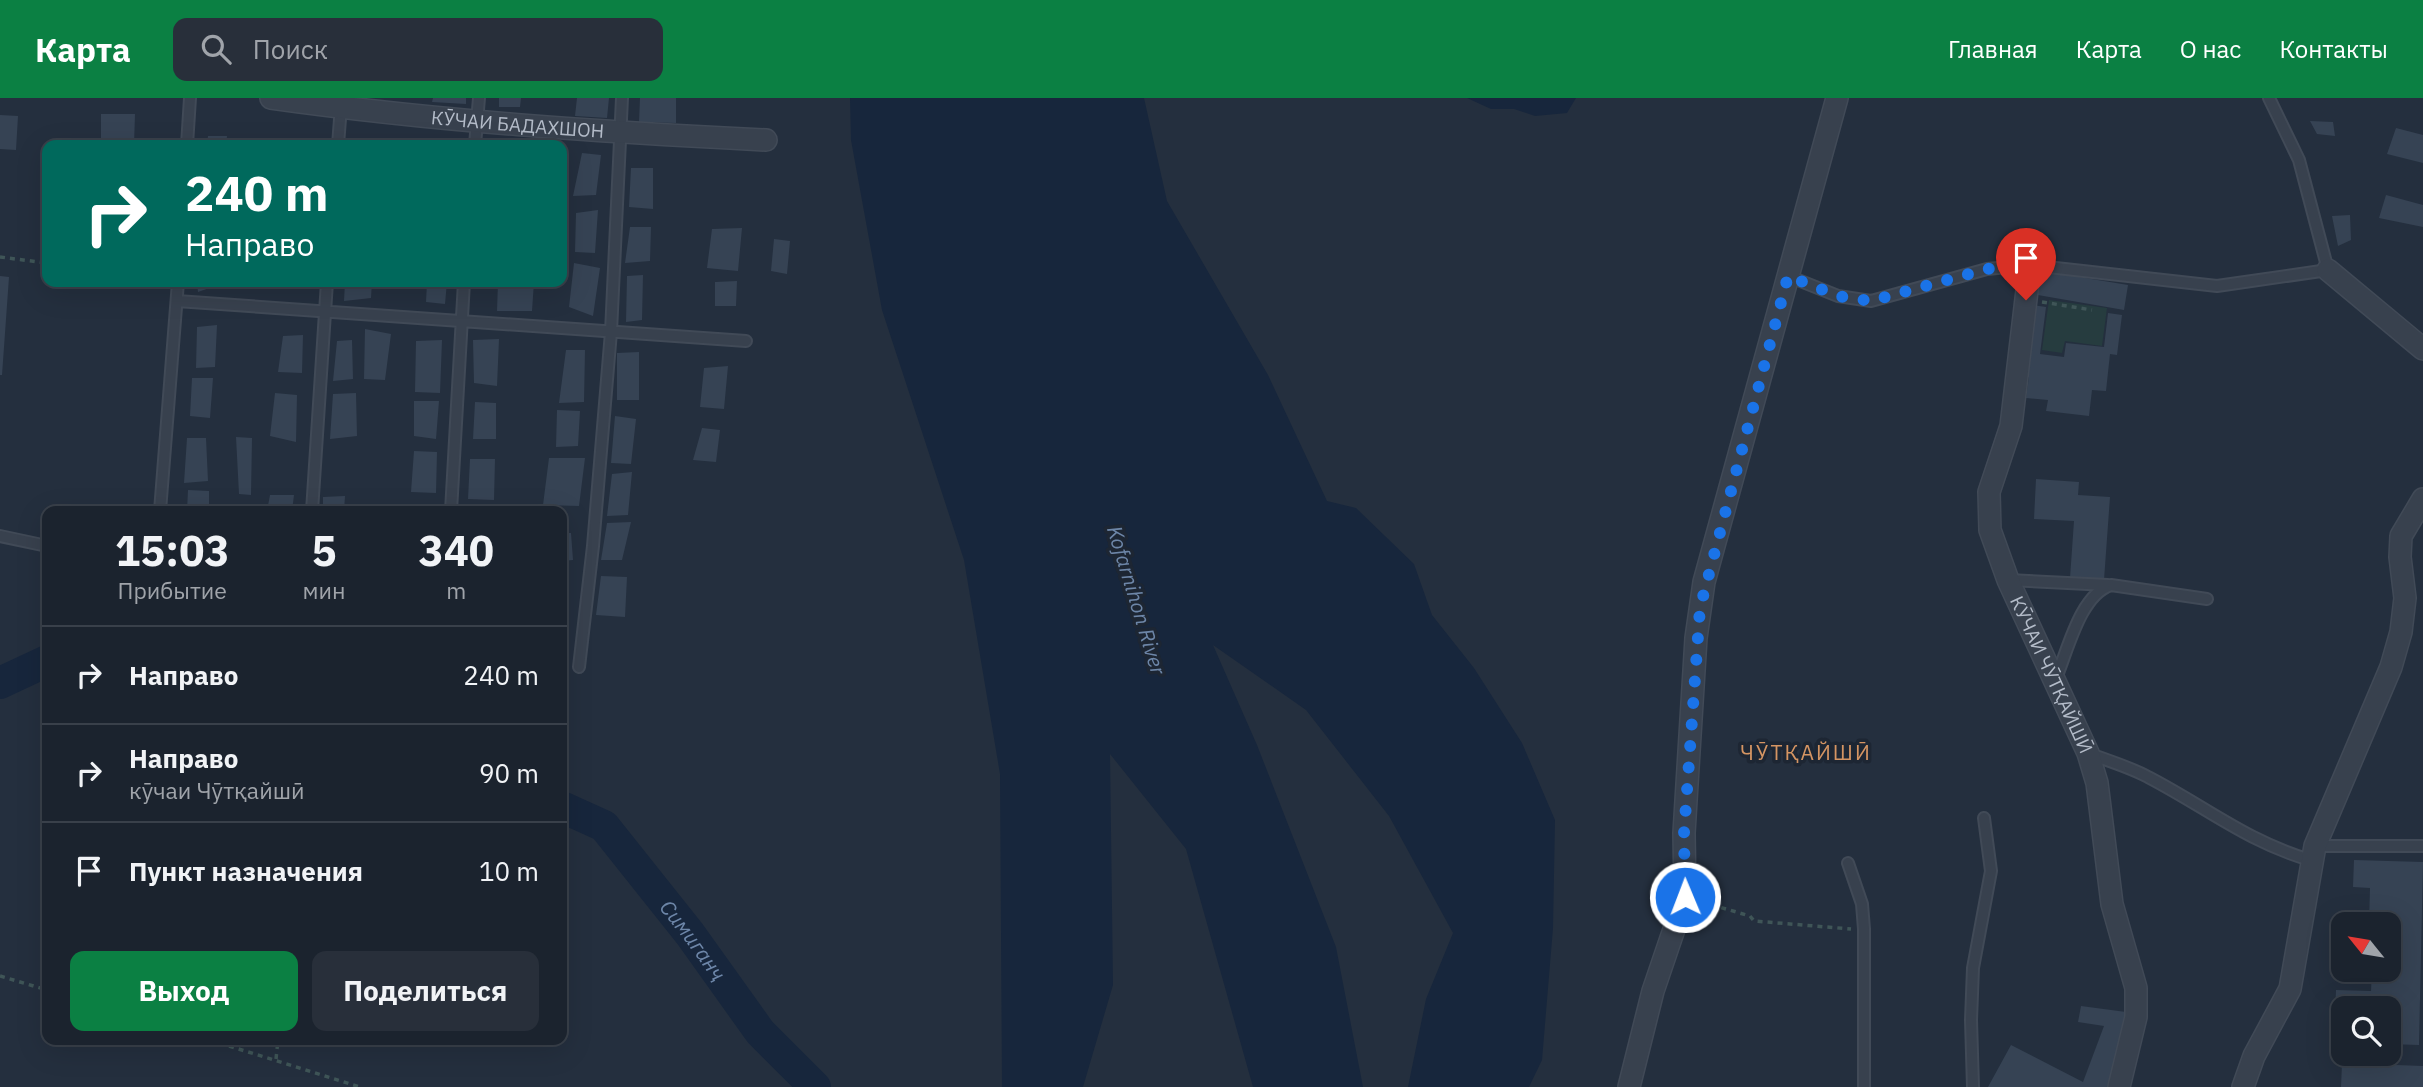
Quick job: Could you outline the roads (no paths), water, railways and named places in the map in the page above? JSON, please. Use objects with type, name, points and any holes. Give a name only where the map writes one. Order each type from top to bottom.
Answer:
[{"type":"street","name":"КӮЧАИ БАДАХШОН","points":[[271,98],[619,133],[765,140]]},
{"type":"street","points":[[1629,1087],[1653,991],[1685,897],[1684,833],[1702,595],[1837,98]]},
{"type":"street","name":"КӮЧАИ ЧӮТҚАЙШӢ","points":[[2031,265],[2011,426],[1989,492],[1990,530],[2008,580],[2056,678],[2088,753],[2097,783],[2112,904],[2136,988],[2136,1017],[2119,1087]]},
{"type":"street","points":[[2328,270],[2423,349]]},
{"type":"street","points":[[2242,1087],[2254,1056],[2290,989],[2313,853],[2391,667],[2402,632],[2406,598],[2400,557],[2401,536],[2423,499]]},
{"type":"lane","points":[[187,140],[190,98]]},
{"type":"lane","points":[[475,140],[480,98]]},
{"type":"lane","points":[[579,667],[593,546],[611,332],[622,98]]},
{"type":"lane","points":[[1788,276],[1838,296],[1871,301],[1987,269],[2031,265],[2217,286],[2328,270],[2299,160],[2269,98]]},
{"type":"lane","points":[[338,140],[341,103]]},
{"type":"lane","points":[[160,506],[178,287]]},
{"type":"lane","points":[[312,506],[326,287]]},
{"type":"lane","points":[[451,506],[463,287]]},
{"type":"lane","points":[[177,301],[746,341]]},
{"type":"lane","points":[[0,537],[42,545]]},
{"type":"lane","points":[[2008,580],[2111,585],[2207,599]]},
{"type":"lane","points":[[2056,678],[2088,601],[2096,592],[2111,585]]},
{"type":"lane","points":[[2088,753],[2147,776],[2222,823],[2274,849],[2313,853],[2423,846]]},
{"type":"lane","points":[[1973,1087],[1973,968],[1991,871],[1984,818]]},
{"type":"lane","points":[[1848,863],[1862,904],[1864,929],[1864,1087]]},
{"type":"water","name":"Kofarnihon River","points":[[850,98],[1144,98],[1167,201],[1268,375],[1327,501],[1356,508],[1414,564],[1432,615],[1474,668],[1522,743],[1555,820],[1553,928],[1542,1060],[1529,1087],[1408,1087],[1426,999],[1453,933],[1389,816],[1306,710],[1213,645],[1257,745],[1336,947],[1363,1087],[1253,1087],[1186,849],[1110,754],[1113,985],[1083,1087],[1002,1087],[1000,774],[964,560],[882,310],[851,140]]},
{"type":"water","points":[[1467,98],[1576,98],[1567,113],[1535,116],[1514,109],[1491,109]]},
{"type":"waterway","name":"Симиганҷ","points":[[0,683],[42,663]]},
{"type":"waterway","name":"Симиганҷ","points":[[567,809],[604,826],[690,934],[760,1032],[815,1087]]},
{"type":"district","name":"ЧӮТҚАЙШӢ","points":[[1806,752]]}]
